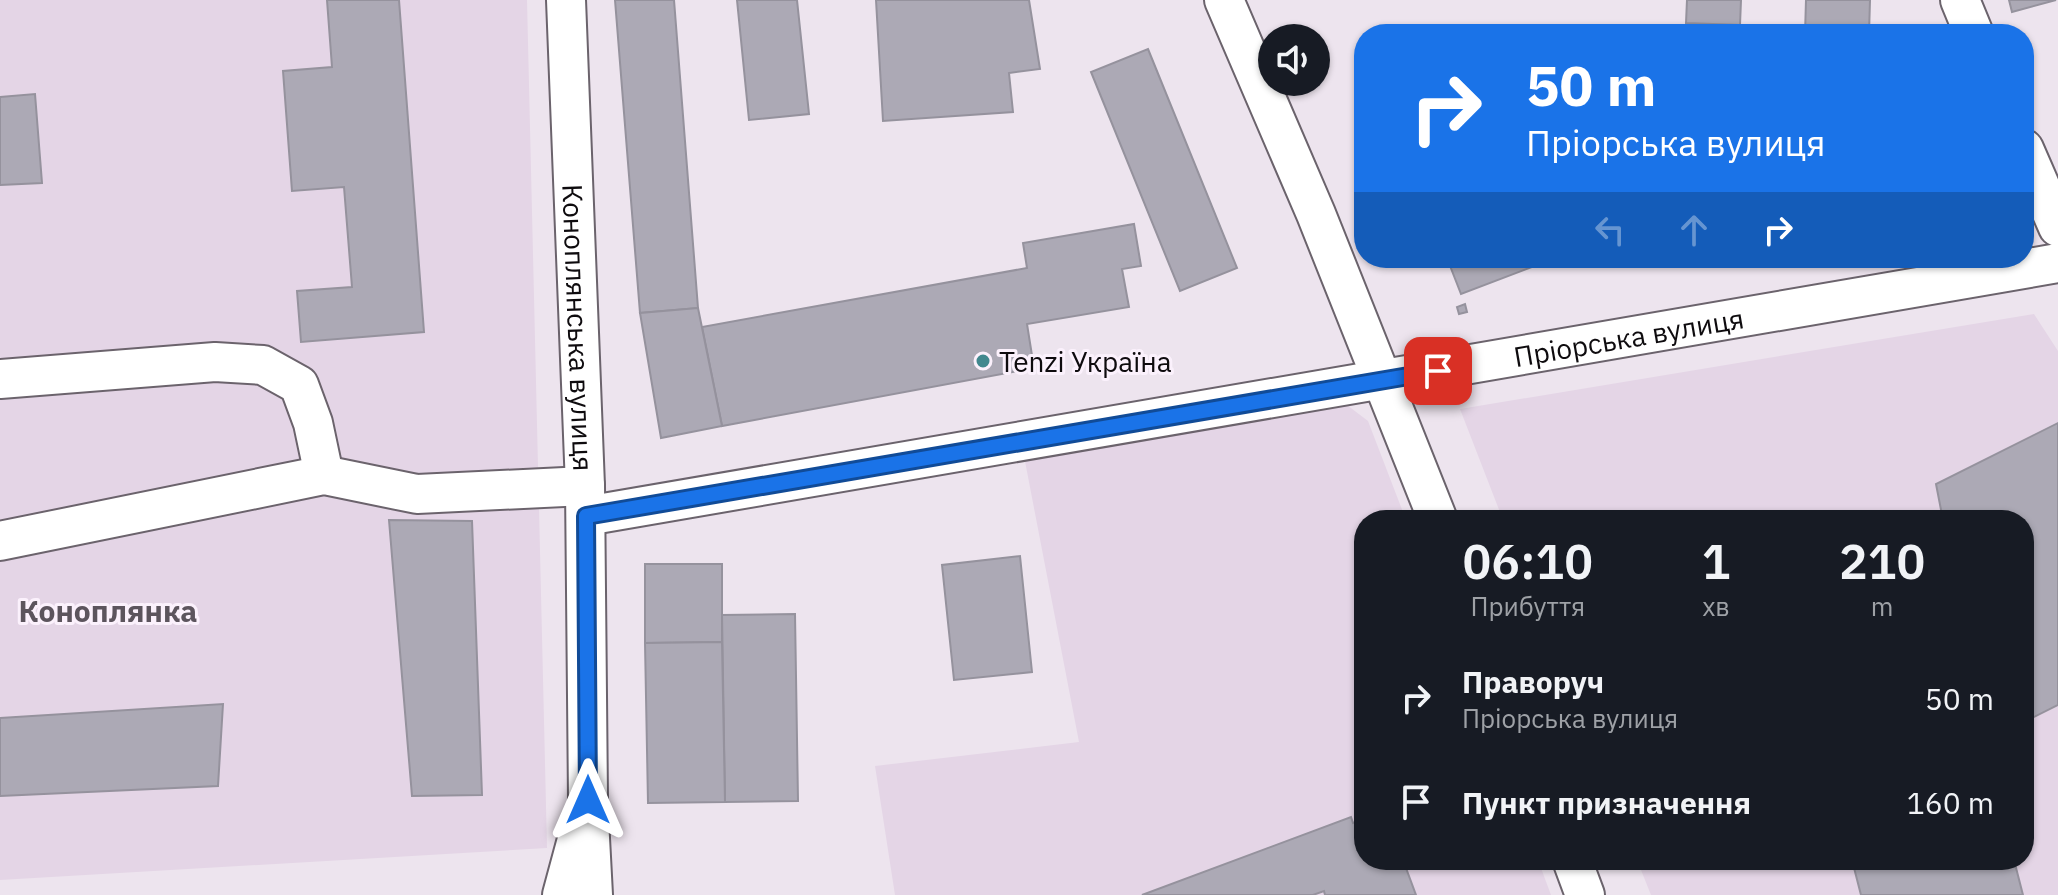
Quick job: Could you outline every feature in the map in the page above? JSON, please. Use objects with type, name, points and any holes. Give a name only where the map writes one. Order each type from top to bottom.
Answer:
[{"type":"street","name":"Коноплянська вулиця","points":[[566,0],[586,501],[588,800],[593,895]]},
{"type":"street","points":[[1224,0],[1434,510]]},
{"type":"street","points":[[1960,0],[1970,24]]},
{"type":"street","points":[[2034,172],[2058,227]]},
{"type":"street","name":"Пріорська вулиця","points":[[2034,267],[2058,263]]},
{"type":"street","name":"Пріорська вулиця","points":[[324,475],[417,494],[586,501],[1383,380],[2029,268]]},
{"type":"street","points":[[0,379],[215,362],[263,365],[299,385],[313,423],[324,475],[0,541]]},
{"type":"street","name":"Коноплянська вулиця","points":[[562,895],[588,800]]},
{"type":"street","points":[[1576,870],[1585,895]]},
{"type":"shaded area","points":[[0,0],[527,0],[547,848],[0,880]]},
{"type":"shaded area","points":[[2034,314],[2058,351],[2058,895],[1651,895],[1641,870],[2034,870],[2034,510],[1499,510],[1460,409]]},
{"type":"shaded area","points":[[1343,402],[1368,421],[1402,510],[1354,510],[1354,870],[1542,870],[1551,895],[895,895],[875,766],[1079,742],[1024,456]]},
{"type":"building","points":[[327,0],[399,0],[424,332],[301,342],[297,291],[352,287],[344,187],[292,191],[283,71],[332,67]]},
{"type":"building","points":[[615,0],[674,0],[698,308],[640,313]]},
{"type":"building","points":[[737,0],[797,0],[809,114],[749,120]]},
{"type":"building","points":[[876,0],[1029,0],[1040,69],[1009,73],[1013,112],[883,121]]},
{"type":"building","points":[[1687,0],[1741,0],[1740,24],[1686,23]]},
{"type":"building","points":[[1806,0],[1870,0],[1869,24],[1805,24]]},
{"type":"building","points":[[2009,0],[2056,0],[2012,12]]},
{"type":"building","points":[[1148,49],[1237,268],[1180,291],[1091,72]]},
{"type":"building","points":[[35,94],[42,183],[0,185],[0,97]]},
{"type":"building","points":[[1134,224],[1141,266],[1122,269],[1129,307],[1027,324],[1034,368],[722,426],[702,327],[1027,268],[1023,243]]},
{"type":"building","points":[[1451,268],[1529,268],[1461,294]]},
{"type":"building","points":[[1465,304],[1467,312],[1459,314],[1457,307]]},
{"type":"building","points":[[698,308],[722,426],[661,438],[640,313]]},
{"type":"building","points":[[2058,423],[2058,705],[2034,717],[2034,510],[1941,510],[1936,484]]},
{"type":"building","points":[[389,520],[472,521],[482,795],[412,796]]},
{"type":"building","points":[[1020,556],[1032,672],[954,680],[942,565]]},
{"type":"building","points":[[645,564],[722,564],[722,642],[645,643]]},
{"type":"building","points":[[795,614],[798,801],[725,802],[722,615]]},
{"type":"building","points":[[722,642],[725,802],[648,803],[645,643]]},
{"type":"building","points":[[223,704],[218,786],[0,796],[0,718]]},
{"type":"building","points":[[1351,817],[1354,823],[1354,870],[1407,870],[1416,895],[1325,895],[1324,891],[1313,895],[1142,895]]},
{"type":"building","points":[[1855,870],[2017,870],[2023,895],[1861,895]]},
{"type":"place","name":"Tenzi Україна","points":[[983,361]]},
{"type":"district","name":"Коноплянка","points":[[108,610]]},
{"type":"route","points":[[588,800],[586,516],[1438,371]]}]
